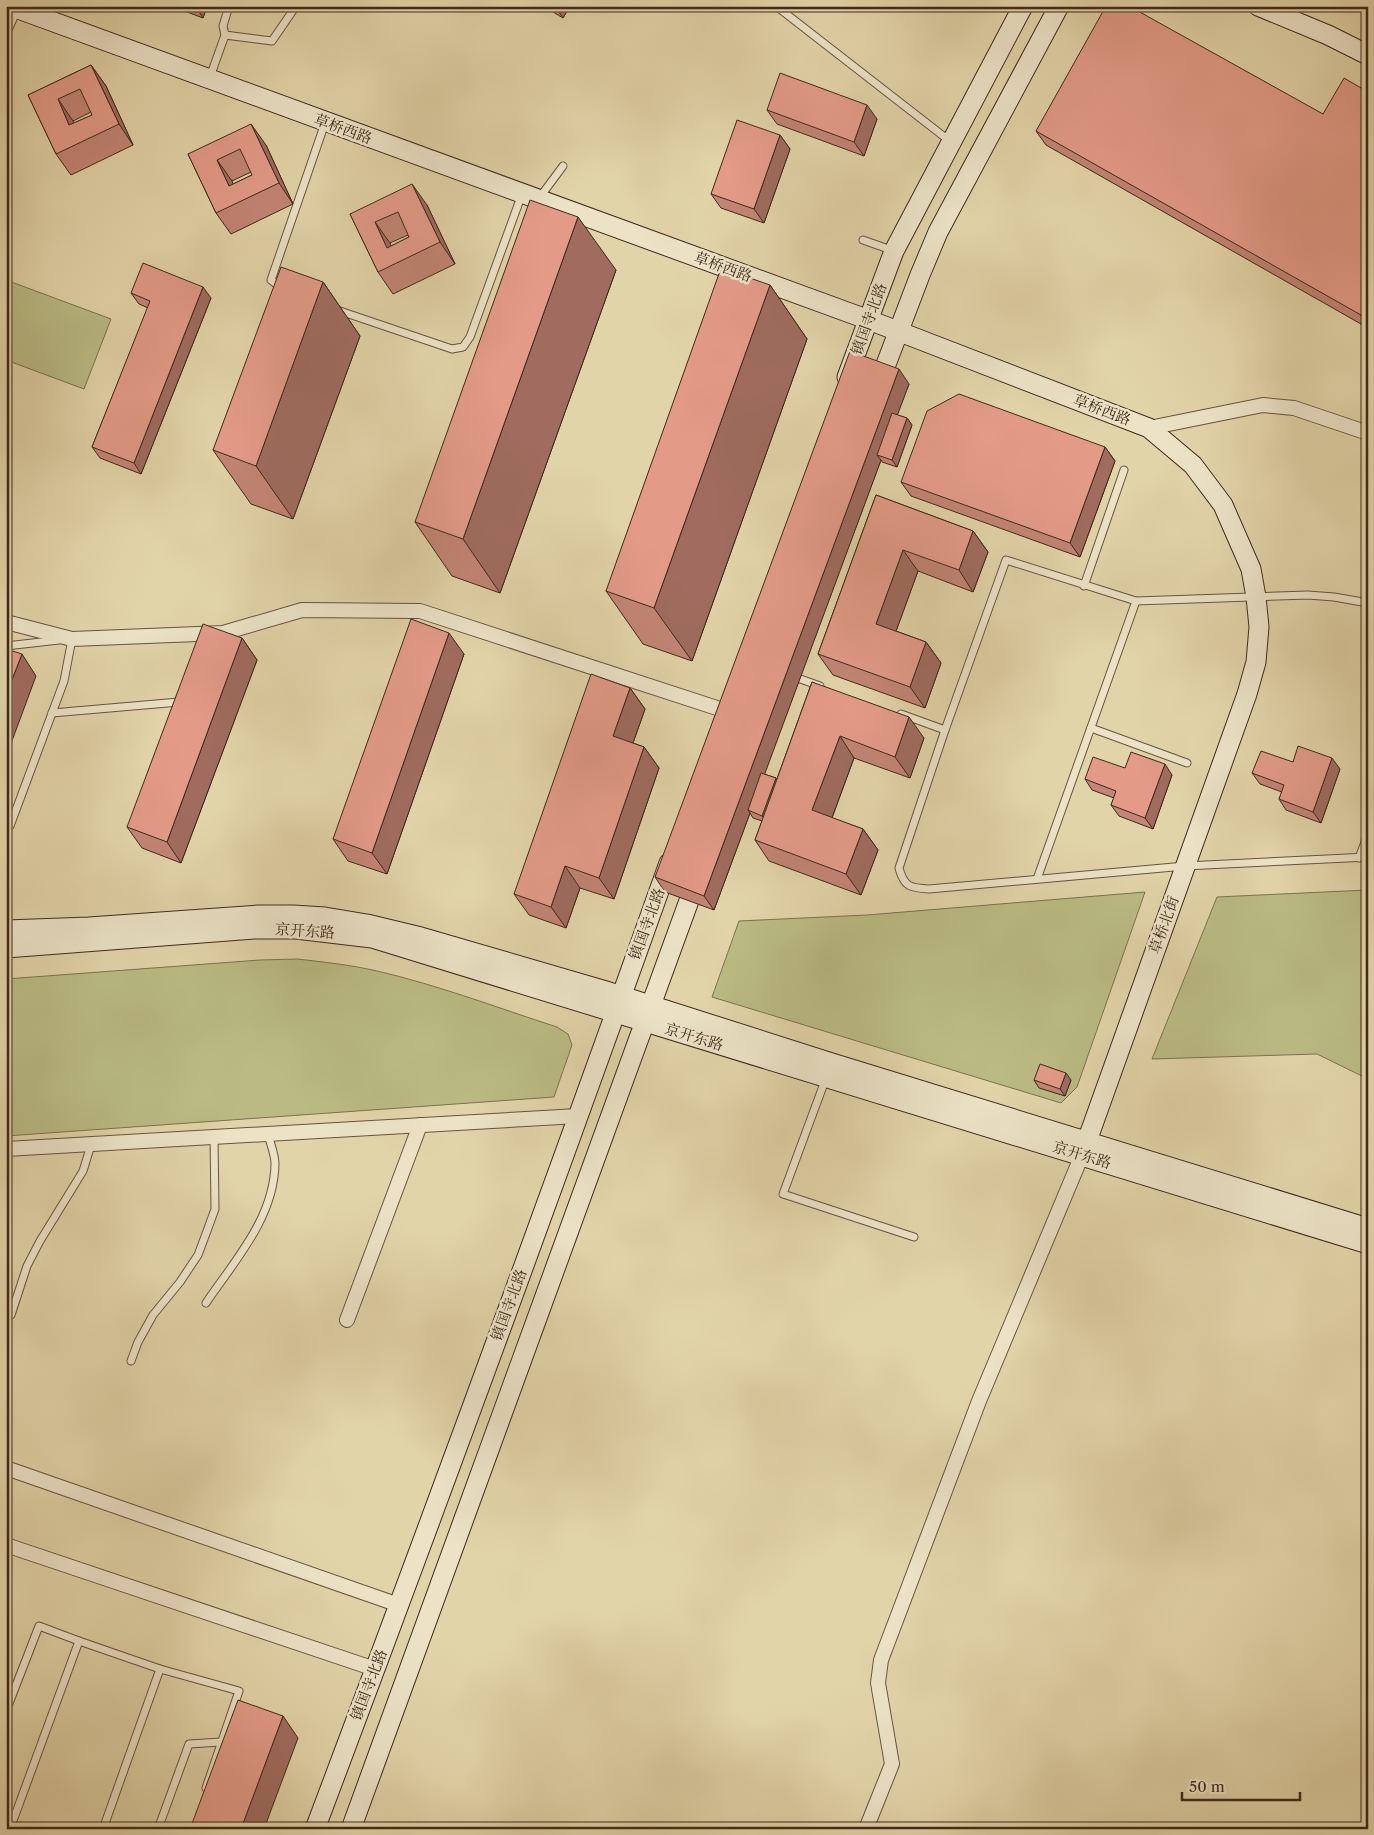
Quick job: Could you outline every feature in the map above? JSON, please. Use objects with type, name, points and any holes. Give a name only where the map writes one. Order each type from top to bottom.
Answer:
[{"type":"street","name":"镇国寺北路","points":[[843,389],[894,251],[1024,6]]},
{"type":"street","points":[[870,407],[938,232],[1059,6]]},
{"type":"street","points":[[1258,6],[1328,35],[1368,55]]},
{"type":"street","points":[[6,26],[12,7]]},
{"type":"street","name":"草桥西路","points":[[12,7],[869,320],[1149,428],[1193,465],[1223,505],[1251,569],[1259,628],[1256,662],[1246,694]]},
{"type":"street","points":[[1149,428],[1263,405],[1294,408],[1368,433]]},
{"type":"street","points":[[6,622],[72,639],[223,633],[302,610],[420,611],[723,710]]},
{"type":"street","points":[[717,729],[730,692]]},
{"type":"street","name":"草桥北街","points":[[1084,1148],[1246,694]]},
{"type":"street","name":"镇国寺北路","points":[[315,1829],[399,1606],[619,1005],[676,842]]},
{"type":"street","name":"镇国寺北路","points":[[351,1829],[703,864]]},
{"type":"street","name":"京开东路","points":[[6,930],[259,915],[325,917],[367,924],[421,937],[619,1005],[829,1071],[1084,1148],[1368,1228]]},
{"type":"street","name":"京开东路","points":[[6,948],[254,929],[296,929],[372,938],[619,1005]]},
{"type":"street","points":[[6,1150],[578,1116]]},
{"type":"street","points":[[347,1320],[420,1125]]},
{"type":"street","points":[[866,1829],[892,1764],[878,1683],[881,1660],[979,1401],[1084,1148]]},
{"type":"street","name":"京开东路","points":[[1084,1148],[1368,1244]]},
{"type":"street","points":[[6,1468],[399,1606]]},
{"type":"street","points":[[6,1545],[375,1669]]},
{"type":"lane","points":[[209,80],[225,35],[223,26],[229,6]]},
{"type":"lane","points":[[225,35],[272,41],[296,6]]},
{"type":"lane","points":[[776,6],[951,143]]},
{"type":"lane","points":[[289,294],[271,280],[325,122]]},
{"type":"lane","points":[[325,306],[452,349],[464,347],[530,197],[563,166]]},
{"type":"lane","points":[[863,240],[894,251]]},
{"type":"lane","points":[[1084,586],[1124,470]]},
{"type":"lane","points":[[1368,594],[1366,603],[1334,597],[1308,595],[1136,602],[1006,560],[899,868],[901,878],[905,884],[914,888],[929,889],[1185,866],[1368,857]]},
{"type":"lane","points":[[1037,879],[1136,602]]},
{"type":"lane","points":[[6,646],[72,639],[64,681],[10,826]]},
{"type":"lane","points":[[782,673],[826,688]]},
{"type":"lane","points":[[52,713],[179,702]]},
{"type":"lane","points":[[890,710],[946,730]]},
{"type":"lane","points":[[1091,728],[1187,763]]},
{"type":"lane","points":[[1359,858],[1368,834]]},
{"type":"lane","points":[[829,1071],[783,1194],[914,1237]]},
{"type":"lane","points":[[206,1303],[256,1229],[265,1210],[273,1184],[276,1162],[268,1134]]},
{"type":"lane","points":[[132,1361],[138,1342],[153,1315],[180,1282],[198,1255],[215,1209],[214,1137]]},
{"type":"lane","points":[[11,1315],[27,1266],[82,1171],[90,1144]]},
{"type":"lane","points":[[6,1706],[8,1706],[39,1626],[160,1669],[240,1691],[204,1794]]},
{"type":"lane","points":[[10,1829],[79,1641]]},
{"type":"lane","points":[[103,1829],[160,1669]]},
{"type":"lane","points":[[158,1829],[189,1744],[221,1742]]},
{"type":"green space","points":[[6,280],[111,319],[84,389],[6,360]]},
{"type":"green space","points":[[1368,890],[1368,1079],[1317,1054],[1152,1059],[1217,897]]},
{"type":"green space","points":[[1145,892],[1077,1087],[1061,1103],[712,997],[739,921],[867,915]]},
{"type":"green space","points":[[297,959],[357,967],[400,977],[557,1027],[568,1034],[572,1045],[554,1097],[6,1136],[6,979],[260,960]]},
{"type":"building","points":[[1106,6],[1129,6],[1323,114],[1344,78],[1368,92],[1368,319],[1036,131]]},
{"type":"building","points":[[91,65],[119,124],[56,154],[28,95]],"holes":[[[80,89],[92,115],[69,125],[58,99]]]},
{"type":"building","points":[[780,73],[867,105],[854,142],[767,110]]},
{"type":"building","points":[[737,120],[780,135],[754,209],[711,194]]},
{"type":"building","points":[[251,124],[279,183],[216,213],[188,154]],"holes":[[[240,149],[252,175],[229,186],[217,160]]]},
{"type":"building","points":[[412,184],[440,242],[378,272],[350,214]],"holes":[[[398,212],[409,237],[387,248],[375,222]]]},
{"type":"building","points":[[530,200],[578,217],[463,539],[415,522]]},
{"type":"building","points":[[143,263],[203,287],[134,463],[92,447],[150,301],[131,293]]},
{"type":"building","points":[[281,267],[323,282],[256,466],[213,450]]},
{"type":"building","points":[[721,268],[770,285],[654,608],[606,591]]},
{"type":"building","points":[[850,351],[899,369],[704,896],[655,877]]},
{"type":"building","points":[[959,394],[1105,447],[1070,543],[901,482],[927,411]]},
{"type":"building","points":[[892,413],[907,418],[892,460],[877,455]]},
{"type":"building","points":[[876,495],[973,531],[959,570],[903,550],[876,624],[926,642],[910,687],[818,654]]},
{"type":"building","points":[[411,619],[449,633],[372,853],[333,839]]},
{"type":"building","points":[[203,624],[242,638],[167,842],[127,827]]},
{"type":"building","points":[[6,649],[22,654],[6,695]]},
{"type":"building","points":[[591,674],[630,688],[613,736],[644,747],[599,878],[565,866],[551,907],[514,894]]},
{"type":"building","points":[[812,682],[909,717],[895,757],[840,736],[812,810],[863,829],[846,874],[755,840]]},
{"type":"building","points":[[1298,746],[1332,758],[1313,812],[1279,799],[1284,785],[1252,773],[1261,751],[1293,762]]},
{"type":"building","points":[[1131,752],[1165,764],[1145,818],[1111,805],[1116,791],[1085,779],[1093,757],[1125,768]]},
{"type":"building","points":[[761,773],[776,778],[762,816],[748,810]]},
{"type":"building","points":[[1040,1064],[1066,1073],[1060,1089],[1034,1080]]},
{"type":"building","points":[[238,1700],[283,1716],[241,1829],[190,1829]]}]
